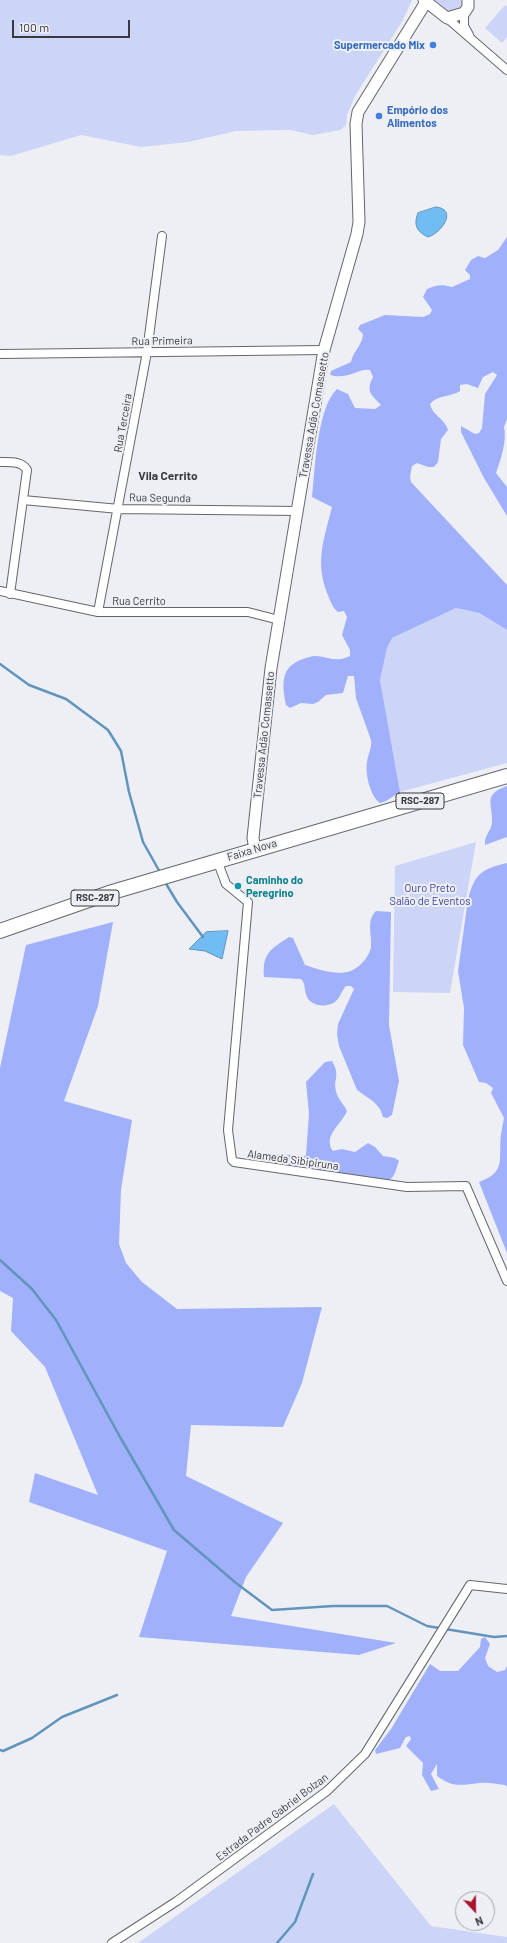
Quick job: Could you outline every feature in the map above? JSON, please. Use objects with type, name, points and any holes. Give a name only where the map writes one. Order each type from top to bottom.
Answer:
[{"type":"highway","name":"Faixa Nova","points":[[0,931],[109,893],[255,848],[507,776]]},
{"type":"street","points":[[468,0],[468,7],[464,13],[464,26],[471,39]]},
{"type":"street","points":[[425,1],[507,70]]},
{"type":"street","name":"Travessa Adão Comassetto","points":[[255,848],[253,838],[272,668],[279,620],[324,350],[358,228],[356,140],[358,112],[425,1]]},
{"type":"street","points":[[447,18],[464,13]]},
{"type":"street","name":"Rua Terceira","points":[[98,612],[119,509],[147,352],[162,236]]},
{"type":"street","name":"Rua Primeira","points":[[0,354],[324,350]]},
{"type":"street","points":[[0,462],[24,465],[27,470],[10,594]]},
{"type":"street","name":"Rua Segunda","points":[[23,500],[119,509],[298,510]]},
{"type":"street","name":"Rua Cerrito","points":[[0,591],[98,612],[248,612],[279,620]]},
{"type":"street","name":"Alameda Sibipiruna","points":[[217,860],[226,884],[248,902],[228,1130],[232,1160],[234,1162],[300,1173],[407,1187],[466,1186],[507,1281]]},
{"type":"street","name":"Estrada Padre Gabriel Bolzan","points":[[112,1943],[177,1901],[327,1792],[365,1754],[470,1585],[507,1590]]},
{"type":"green space","points":[[0,0],[412,0],[403,20],[355,96],[347,115],[346,125],[340,130],[313,135],[290,130],[236,131],[188,142],[141,147],[81,135],[11,156],[0,155]]},
{"type":"green space","points":[[435,0],[464,0],[462,8],[451,13]]},
{"type":"green space","points":[[505,5],[507,6],[507,37],[502,43],[485,28]]},
{"type":"green space","points":[[456,608],[478,613],[507,630],[507,763],[400,792],[380,680],[387,648],[392,638]]},
{"type":"green space","name":"Ouro Preto Salão de Eventos","points":[[476,842],[450,993],[393,992],[395,866]]},
{"type":"green space","points":[[334,1804],[431,1926],[455,1929],[455,1931],[466,1931],[507,1937],[507,1943],[138,1943]]},
{"type":"shaded area","points":[[436,207],[443,209],[446,212],[446,221],[438,231],[428,237],[421,233],[417,228],[416,221],[418,213]]},
{"type":"shaded area","points":[[507,237],[507,419],[504,427],[505,438],[503,450],[496,473],[507,487],[507,516],[484,478],[461,432],[461,426],[475,434],[479,433],[482,428],[485,394],[497,375],[493,372],[483,377],[478,388],[467,384],[460,385],[460,391],[436,399],[430,404],[433,411],[448,430],[441,439],[438,462],[434,467],[428,467],[417,463],[412,466],[410,477],[411,482],[507,585],[507,630],[479,613],[456,608],[392,638],[387,648],[380,680],[400,792],[380,803],[373,795],[369,784],[367,762],[371,740],[356,698],[354,676],[348,676],[343,693],[326,695],[318,702],[313,704],[301,703],[290,708],[286,705],[284,690],[284,677],[286,672],[296,662],[314,656],[341,659],[350,656],[350,650],[342,635],[347,617],[344,611],[338,612],[333,606],[323,581],[321,560],[322,550],[332,507],[312,497],[316,456],[321,424],[325,410],[330,398],[337,389],[348,394],[355,408],[375,409],[381,405],[372,396],[370,390],[373,377],[370,370],[342,376],[330,375],[331,371],[351,362],[363,334],[358,329],[360,325],[385,315],[423,317],[430,314],[432,310],[423,297],[427,289],[439,285],[452,287],[470,279],[470,275],[465,270],[471,260],[478,256],[485,258],[498,250]]},
{"type":"shaded area","points":[[507,786],[507,837],[485,845],[486,838],[492,825],[490,800],[494,793]]},
{"type":"shaded area","points":[[507,863],[507,1253],[479,1182],[494,1174],[499,1164],[500,1143],[504,1118],[491,1093],[493,1088],[486,1083],[479,1082],[463,1045],[464,1008],[458,971],[468,899],[474,883],[486,870]]},
{"type":"shaded area","points":[[376,911],[391,912],[389,1025],[399,1081],[392,1115],[387,1118],[383,1117],[380,1109],[374,1102],[357,1090],[339,1046],[337,1034],[338,1024],[354,989],[351,986],[346,986],[335,1002],[327,1005],[319,1005],[309,1000],[306,995],[304,983],[301,979],[264,977],[266,957],[269,952],[289,937],[293,938],[305,965],[335,973],[342,973],[356,968],[365,960],[370,951],[370,923]]},
{"type":"shaded area","points":[[113,922],[98,1006],[64,1101],[132,1120],[121,1190],[119,1244],[126,1263],[142,1282],[177,1309],[322,1307],[302,1383],[283,1427],[191,1425],[186,1476],[283,1523],[246,1577],[231,1616],[396,1643],[359,1655],[139,1637],[167,1551],[29,1502],[35,1473],[98,1495],[45,1367],[11,1331],[13,1298],[0,1291],[0,1068],[26,945]]},
{"type":"shaded area","points":[[228,931],[222,959],[205,951],[189,949],[206,932]]},
{"type":"shaded area","points":[[332,1061],[336,1070],[335,1087],[337,1094],[347,1111],[331,1135],[330,1146],[333,1151],[342,1149],[355,1152],[368,1143],[375,1147],[383,1156],[395,1158],[399,1161],[395,1173],[389,1180],[386,1181],[263,1162],[262,1159],[266,1154],[291,1155],[302,1158],[306,1155],[309,1114],[306,1082],[325,1062]]},
{"type":"shaded area","points":[[485,1637],[490,1644],[485,1658],[488,1666],[497,1672],[505,1670],[507,1666],[507,1787],[505,1785],[485,1783],[462,1785],[453,1784],[437,1776],[437,1764],[431,1774],[439,1789],[431,1791],[422,1775],[423,1763],[406,1746],[411,1739],[410,1736],[406,1737],[400,1748],[376,1754],[375,1750],[391,1729],[430,1664],[440,1671],[458,1671],[480,1647],[481,1639]]},
{"type":"waterway","points":[[0,664],[29,685],[66,699],[108,730],[121,751],[129,792],[143,842],[161,874]]},
{"type":"waterway","points":[[165,882],[177,902],[203,937]]},
{"type":"waterway","points":[[0,1260],[32,1289],[56,1320],[120,1437],[174,1530],[236,1583],[272,1610],[333,1606],[387,1606],[427,1626],[494,1637],[507,1636]]},
{"type":"waterway","points":[[0,1750],[3,1751],[32,1738],[62,1717],[117,1695]]},
{"type":"waterway","points":[[277,1943],[295,1922],[313,1874]]},
{"type":"place","name":"Supermercado Mix","points":[[433,45]]},
{"type":"place","name":"Empório dos Alimentos","points":[[379,116]]},
{"type":"place","name":"Caminho do Peregrino","points":[[238,886]]},
{"type":"district","name":"Vila Cerrito","points":[[168,476]]}]
